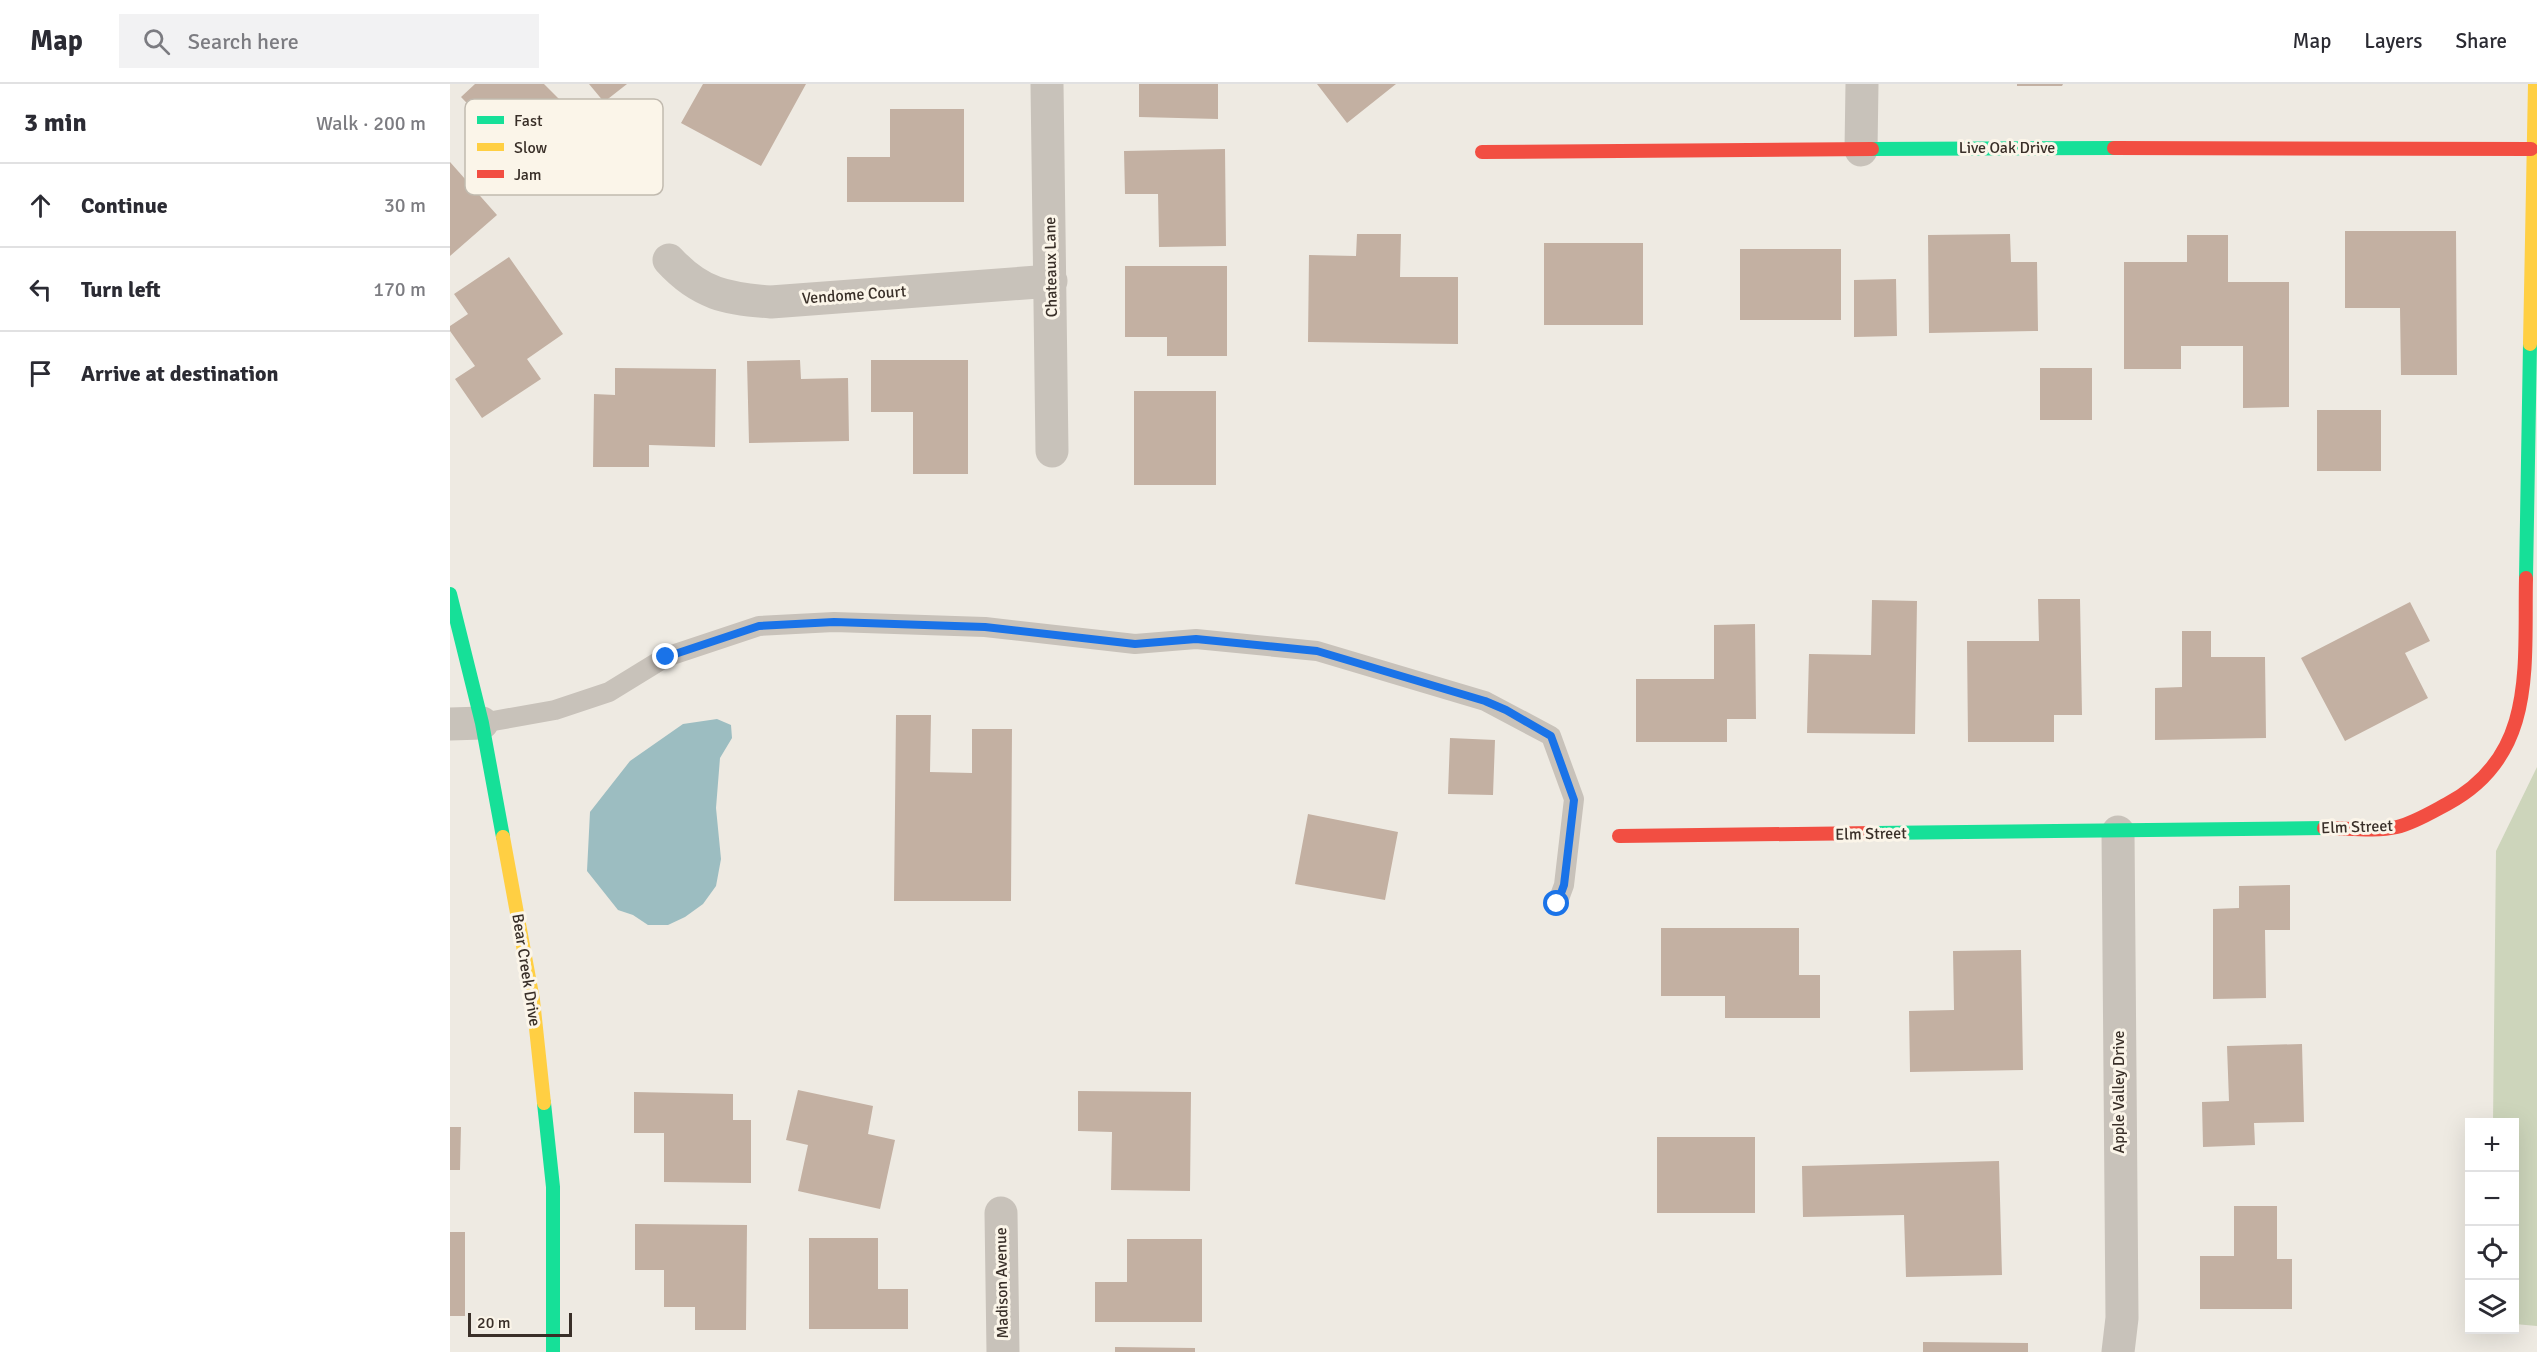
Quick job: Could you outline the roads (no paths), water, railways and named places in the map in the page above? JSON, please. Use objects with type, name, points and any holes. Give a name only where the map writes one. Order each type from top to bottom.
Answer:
[{"type":"street","name":"Chateaux Lane","points":[[1047,84],[1052,451]]},
{"type":"street","points":[[1861,150],[1862,84]]},
{"type":"street","name":"Elm Street","points":[[1619,836],[2118,832],[2397,826],[2465,796],[2488,776],[2507,753],[2518,722],[2524,657],[2531,149],[2535,84]]},
{"type":"street","name":"Live Oak Drive","points":[[1482,152],[2531,149]]},
{"type":"street","name":"Vendome Court","points":[[669,260],[685,277],[710,292],[736,300],[771,302],[1051,281]]},
{"type":"street","name":"Bear Creek Drive","points":[[450,594],[482,723],[533,1000],[553,1187],[553,1352]]},
{"type":"street","points":[[450,724],[482,723]]},
{"type":"street","name":"Apple Valley Drive","points":[[2118,832],[2122,1318],[2118,1352]]},
{"type":"street","name":"Madison Avenue","points":[[1001,1213],[1003,1352]]},
{"type":"lane","points":[[482,723],[555,710],[609,692],[666,657],[759,626],[834,622],[985,627],[1135,644],[1196,639],[1317,651],[1485,701],[1506,710],[1551,736],[1574,800],[1564,885],[1557,904]]},
{"type":"water","points":[[717,719],[731,725],[732,738],[720,758],[716,808],[721,859],[716,886],[703,904],[685,917],[668,925],[648,925],[633,915],[618,910],[587,871],[590,812],[630,761],[683,724]]}]
